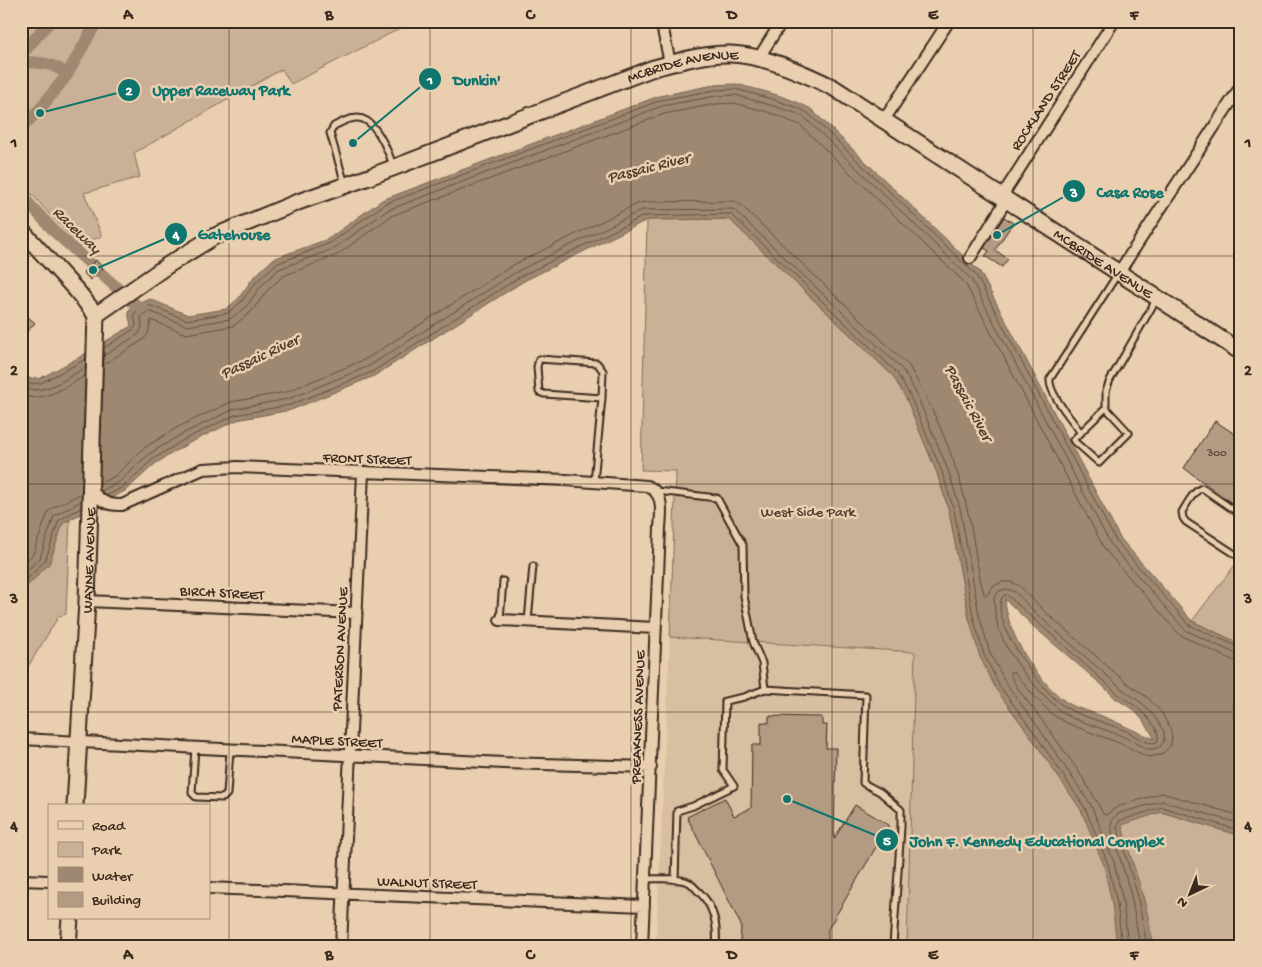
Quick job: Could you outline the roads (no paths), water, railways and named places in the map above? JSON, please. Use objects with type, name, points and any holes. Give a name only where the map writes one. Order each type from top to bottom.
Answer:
[{"type":"main road","name":"MCBRIDE AVENUE","points":[[96,315],[215,236],[298,202],[651,69],[704,56],[731,54],[758,59],[805,74],[834,88],[1158,297],[1239,347]]},
{"type":"main road","points":[[21,230],[78,291],[96,315]]},
{"type":"main road","name":"WAYNE AVENUE","points":[[75,804],[86,601],[96,315]]},
{"type":"main road","points":[[68,946],[70,920]]},
{"type":"street","points":[[661,21],[670,63]]},
{"type":"street","points":[[758,59],[782,21]]},
{"type":"street","points":[[884,120],[949,21]]},
{"type":"street","name":"ROCKLAND STREET","points":[[970,258],[1005,197],[1114,21]]},
{"type":"street","points":[[1119,272],[1241,86]]},
{"type":"street","name":"FRONT STREET","points":[[90,487],[102,501],[113,506],[122,505],[203,469],[237,467],[594,482],[647,486],[656,491]]},
{"type":"street","name":"PATERSON AVENUE","points":[[340,946],[363,473]]},
{"type":"street","name":"PREAKNESS AVENUE","points":[[642,946],[661,502],[656,491]]},
{"type":"street","name":"BIRCH STREET","points":[[86,601],[356,613]]},
{"type":"street","points":[[500,620],[655,628]]},
{"type":"street","name":"MAPLE STREET","points":[[21,739],[61,739],[77,742],[230,750],[651,767]]},
{"type":"street","points":[[21,880],[48,881]]},
{"type":"street","name":"WALNUT STREET","points":[[210,888],[644,906]]},
{"type":"lane","points":[[345,185],[330,134],[334,126],[356,118],[365,120],[382,138],[394,167]]},
{"type":"lane","points":[[1081,433],[1054,394],[1049,383],[1050,378],[1119,272]]},
{"type":"lane","points":[[1106,408],[1073,440],[1099,463],[1129,433],[1106,408],[1106,391],[1110,380],[1158,297]]},
{"type":"lane","points":[[594,482],[602,398],[603,371],[597,363],[539,359],[536,367],[539,392],[544,394],[602,398]]},
{"type":"lane","points":[[1241,515],[1202,488],[1195,492],[1182,512],[1186,522],[1241,558]]},
{"type":"lane","points":[[656,491],[716,498],[743,545],[744,596],[753,642],[762,663],[765,689]]},
{"type":"lane","points":[[528,621],[533,566]]},
{"type":"lane","points":[[500,620],[503,581]]},
{"type":"lane","points":[[675,880],[677,811],[693,806],[734,786],[723,770],[725,701],[765,689],[866,695],[863,783],[880,792],[901,810],[893,946]]},
{"type":"lane","points":[[195,748],[192,793],[196,797],[223,798],[227,794],[230,750]]},
{"type":"lane","points":[[645,879],[688,882],[705,897],[714,912],[716,946]]},
{"type":"water","name":"Passaic River","points":[[736,84],[784,97],[811,109],[980,272],[1120,538],[1192,621],[1241,644],[1241,836],[1161,812],[1122,825],[1148,915],[1152,946],[1117,946],[1112,904],[1104,865],[1081,810],[997,691],[980,657],[969,618],[949,511],[937,473],[906,398],[893,376],[729,219],[647,220],[524,281],[374,376],[291,410],[237,420],[187,444],[155,464],[125,491],[63,523],[49,564],[21,592],[21,373],[31,379],[37,377],[39,379],[78,358],[131,326],[128,312],[136,305],[150,299],[188,315],[226,309],[238,299],[253,278],[273,259],[328,239],[382,200],[659,96],[714,85]],"holes":[[[1005,599],[1115,698],[1134,710],[1155,739],[1066,702],[1055,693],[1025,656],[1011,627]]]},
{"type":"waterway","points":[[21,52],[27,48],[50,21]]},
{"type":"waterway","name":"Raceway","points":[[21,128],[39,110],[67,75],[97,21]]},
{"type":"waterway","name":"Raceway","points":[[21,62],[52,66],[67,75]]},
{"type":"waterway","name":"Raceway","points":[[21,195],[56,233],[136,305]]},
{"type":"place","name":"Upper Raceway Park","points":[[40,113]]},
{"type":"place","name":"Dunkin'","points":[[353,143]]},
{"type":"place","name":"Casa Rose","points":[[997,235]]},
{"type":"place","name":"Gatehouse","points":[[93,270]]},
{"type":"place","name":"John F. Kennedy Educational Complex","points":[[787,799]]},
{"type":"park label","name":"West Side Park","points":[[808,511]]}]
